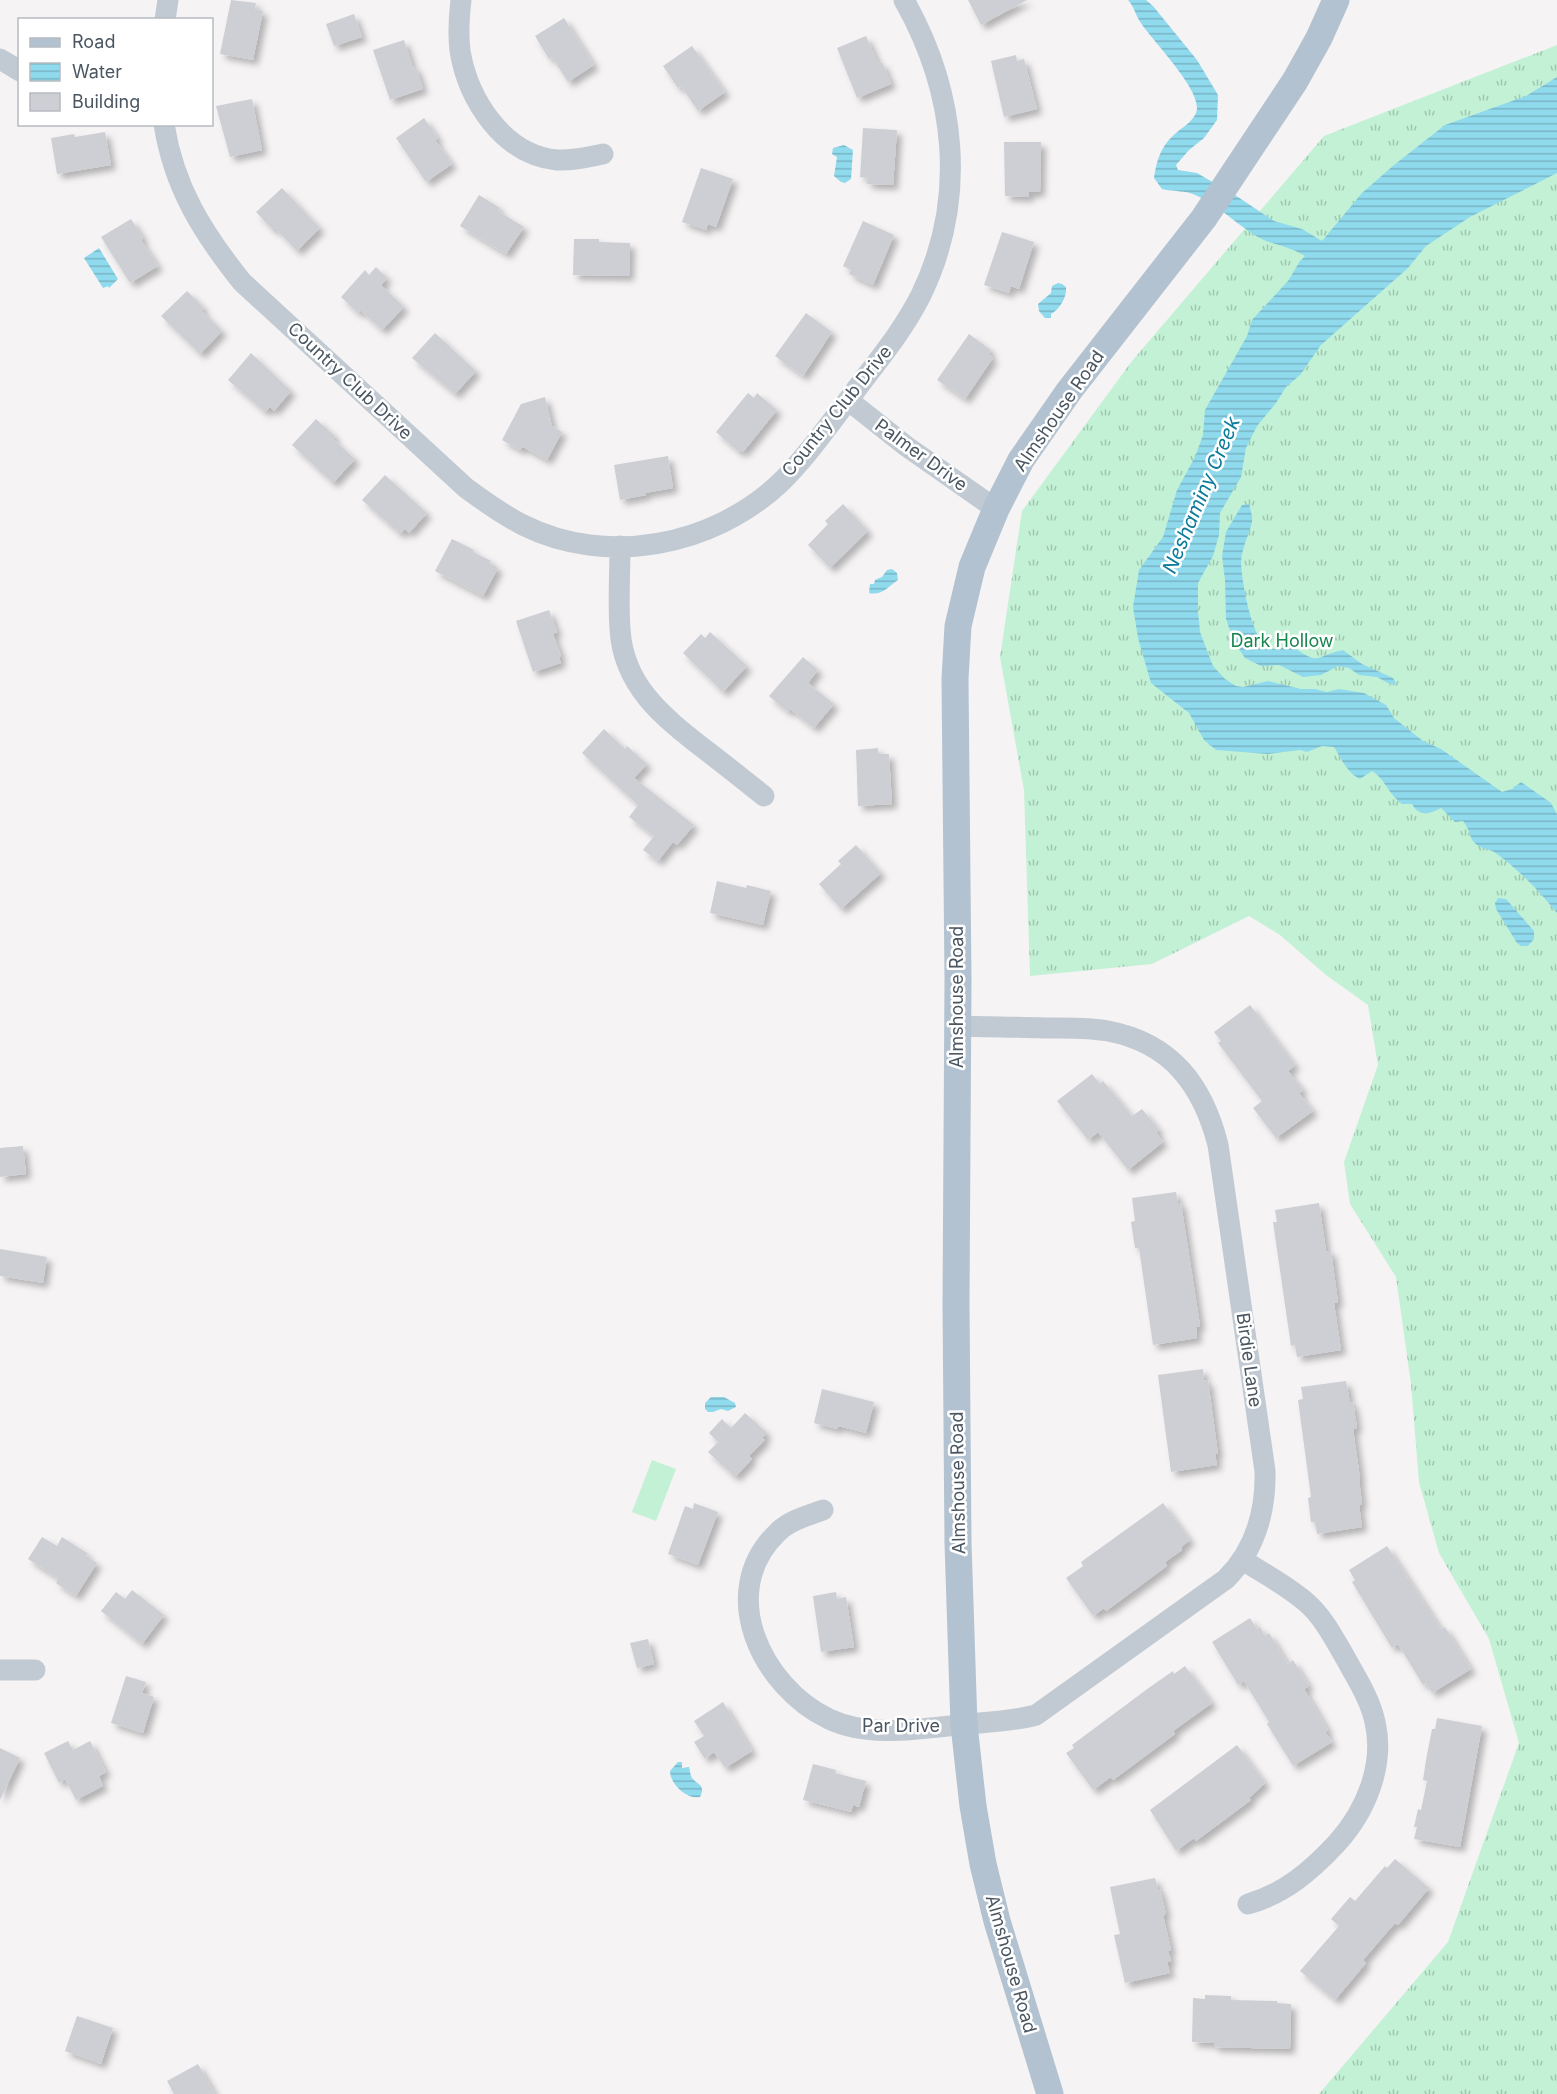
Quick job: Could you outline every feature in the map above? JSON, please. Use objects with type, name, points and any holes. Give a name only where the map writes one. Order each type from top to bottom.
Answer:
[{"type":"main road","name":"Almshouse Road","points":[[1050,2094],[997,1921],[983,1864],[973,1806],[964,1725],[958,1531],[956,1303],[958,1026],[955,853],[956,652],[965,591],[972,567],[996,509],[1021,460],[1069,391],[1187,240],[1295,81],[1319,38],[1336,0]]},
{"type":"street","points":[[165,18],[168,0]]},
{"type":"street","points":[[461,0],[458,29],[460,50],[476,100],[486,116],[507,137],[528,151],[545,158],[581,159],[603,153]]},
{"type":"street","name":"Country Club Drive","points":[[164,126],[167,147],[182,189],[214,248],[251,290],[466,488],[499,512],[553,537],[582,543],[621,546],[641,546],[672,541],[702,532],[739,513],[757,502],[781,482],[829,426],[898,334],[920,295],[943,232],[950,181],[950,138],[943,92],[928,46],[904,0]]},
{"type":"street","points":[[0,59],[18,70]]},
{"type":"street","name":"Palmer Drive","points":[[848,400],[906,446],[996,509]]},
{"type":"street","points":[[621,546],[620,630],[625,657],[632,674],[646,698],[665,718],[764,796]]},
{"type":"street","name":"Birdie Lane","points":[[958,1026],[1093,1029],[1122,1034],[1151,1046],[1173,1062],[1192,1082],[1207,1108],[1218,1145],[1264,1471],[1264,1495],[1258,1526],[1243,1560],[1219,1584],[1041,1712],[1018,1719],[964,1725]]},
{"type":"street","name":"Par Drive","points":[[823,1510],[791,1522],[778,1532],[755,1564],[750,1581],[751,1623],[757,1645],[772,1671],[791,1694],[806,1706],[842,1724],[888,1730],[964,1725]]},
{"type":"street","points":[[1243,1560],[1298,1595],[1317,1614],[1337,1644],[1366,1697],[1375,1722],[1377,1741],[1376,1768],[1366,1800],[1344,1835],[1307,1873],[1289,1886],[1271,1897],[1248,1904]]},
{"type":"street","points":[[0,1670],[35,1670]]},
{"type":"green space","name":"Dark Hollow","points":[[1557,45],[1557,2094],[1319,2094],[1448,1942],[1519,1743],[1489,1639],[1439,1553],[1419,1482],[1411,1384],[1396,1277],[1350,1204],[1344,1162],[1378,1065],[1368,1005],[1326,975],[1280,935],[1249,916],[1152,964],[1030,976],[1024,790],[1000,657],[1022,511],[1132,361],[1324,136]]},
{"type":"green space","points":[[652,1460],[676,1469],[656,1521],[632,1512]]},
{"type":"water","name":"Neshaminy Creek","points":[[1128,0],[1146,0],[1153,6],[1197,60],[1218,95],[1217,120],[1204,138],[1176,165],[1178,170],[1197,173],[1274,221],[1302,229],[1322,241],[1362,193],[1445,125],[1526,96],[1557,77],[1557,173],[1470,217],[1426,246],[1408,268],[1321,345],[1300,375],[1286,387],[1257,426],[1246,448],[1241,477],[1220,513],[1219,535],[1213,556],[1198,583],[1198,611],[1200,632],[1213,666],[1225,679],[1236,686],[1243,687],[1268,681],[1301,689],[1327,692],[1339,689],[1364,693],[1386,705],[1394,718],[1423,741],[1441,749],[1502,792],[1512,789],[1521,782],[1551,803],[1557,814],[1557,913],[1514,867],[1494,852],[1476,844],[1463,821],[1455,822],[1441,808],[1433,812],[1421,813],[1412,804],[1402,804],[1372,771],[1360,779],[1351,773],[1334,747],[1322,746],[1307,752],[1300,750],[1268,754],[1216,750],[1204,740],[1189,713],[1151,683],[1138,638],[1133,607],[1139,570],[1163,537],[1177,490],[1195,457],[1203,435],[1205,410],[1247,336],[1252,320],[1288,281],[1305,256],[1256,236],[1200,197],[1190,193],[1162,189],[1154,178],[1163,148],[1192,119],[1196,113],[1197,104],[1185,79],[1145,29]]},
{"type":"water","points":[[844,145],[853,150],[851,179],[845,183],[834,176],[837,157],[832,154],[833,148]]},
{"type":"water","points":[[99,248],[118,279],[109,288],[108,286],[103,288],[84,258]]},
{"type":"water","points":[[1058,283],[1066,287],[1064,299],[1051,314],[1051,318],[1045,318],[1039,311],[1038,304],[1051,293],[1052,286]]},
{"type":"water","points":[[1249,504],[1252,522],[1241,562],[1249,609],[1257,635],[1263,643],[1271,649],[1292,646],[1313,658],[1343,650],[1362,664],[1393,678],[1397,685],[1377,677],[1359,675],[1349,668],[1338,666],[1321,675],[1303,677],[1279,665],[1261,666],[1245,658],[1234,642],[1226,619],[1222,556],[1226,532],[1242,505]]},
{"type":"water","points":[[892,569],[897,573],[898,580],[882,592],[869,593],[870,584],[874,584],[875,580],[882,577],[887,570]]},
{"type":"water","points":[[1498,898],[1506,899],[1534,931],[1534,939],[1528,946],[1521,946],[1517,943],[1496,909],[1495,903]]},
{"type":"water","points":[[711,1397],[724,1397],[735,1403],[736,1407],[728,1411],[721,1409],[708,1412],[705,1409],[705,1403]]},
{"type":"water","points":[[678,1762],[682,1762],[682,1768],[689,1767],[691,1776],[702,1789],[700,1797],[685,1794],[676,1786],[670,1771]]},
{"type":"building","points":[[231,0],[256,3],[255,9],[263,11],[253,60],[220,54]]},
{"type":"building","points":[[968,0],[1027,0],[981,25]]},
{"type":"building","points":[[354,14],[362,37],[334,46],[326,24]]},
{"type":"building","points":[[564,18],[594,65],[568,82],[552,57],[549,59],[535,36]]},
{"type":"building","points":[[866,36],[878,64],[882,62],[891,84],[857,98],[837,48]]},
{"type":"building","points":[[404,40],[423,89],[390,100],[373,50]]},
{"type":"building","points":[[692,46],[725,92],[698,111],[681,86],[678,88],[663,66]]},
{"type":"building","points":[[1016,55],[1017,61],[1024,59],[1037,109],[1004,117],[991,61]]},
{"type":"building","points":[[252,99],[262,150],[230,157],[216,106]]},
{"type":"building","points":[[424,118],[438,138],[435,140],[452,164],[426,182],[396,138]]},
{"type":"building","points":[[863,128],[897,130],[893,185],[867,184],[868,178],[860,177]]},
{"type":"building","points":[[105,132],[111,165],[57,174],[51,138]]},
{"type":"building","points":[[1004,142],[1041,142],[1040,192],[1029,192],[1029,197],[1005,196]]},
{"type":"building","points":[[701,168],[733,179],[716,227],[708,224],[706,230],[682,222]]},
{"type":"building","points":[[282,188],[320,228],[297,251],[256,212]]},
{"type":"building","points":[[479,195],[500,208],[498,211],[524,227],[506,254],[460,226]]},
{"type":"building","points":[[131,219],[158,266],[130,283],[101,237]]},
{"type":"building","points":[[863,221],[894,235],[873,285],[849,274],[851,270],[843,266]]},
{"type":"building","points":[[1002,232],[1034,242],[1019,289],[1011,286],[1009,293],[984,285]]},
{"type":"building","points":[[574,239],[630,243],[629,276],[573,275]]},
{"type":"building","points":[[376,267],[387,278],[381,285],[404,307],[382,330],[360,310],[358,313],[341,297],[365,270],[369,275]]},
{"type":"building","points":[[187,291],[204,308],[201,310],[222,331],[200,354],[161,316]]},
{"type":"building","points":[[806,313],[832,332],[803,376],[775,356]]},
{"type":"building","points":[[435,333],[476,371],[455,394],[412,358]]},
{"type":"building","points":[[969,334],[991,350],[988,354],[993,358],[965,399],[937,380]]},
{"type":"building","points":[[251,353],[291,391],[274,411],[270,407],[265,412],[228,380]]},
{"type":"building","points":[[748,393],[754,398],[757,393],[777,410],[743,452],[741,450],[739,452],[716,432]]},
{"type":"building","points":[[545,397],[552,426],[562,432],[547,460],[523,447],[520,450],[502,440],[521,404]]},
{"type":"building","points":[[316,419],[355,459],[333,483],[292,445]]},
{"type":"building","points":[[668,456],[673,488],[620,500],[614,465]]},
{"type":"building","points":[[385,475],[427,513],[409,533],[405,529],[400,534],[362,500]]},
{"type":"building","points":[[843,504],[868,531],[830,568],[808,545],[828,524],[825,521]]},
{"type":"building","points":[[452,539],[474,550],[473,552],[491,561],[490,563],[498,568],[483,596],[435,571]]},
{"type":"building","points":[[549,610],[557,632],[553,634],[561,656],[559,657],[561,663],[533,672],[516,621]]},
{"type":"building","points":[[710,632],[747,666],[723,692],[683,653],[701,634],[705,638]]},
{"type":"building","points":[[803,657],[818,670],[808,683],[834,704],[814,728],[790,709],[788,712],[769,696]]},
{"type":"building","points":[[604,729],[625,749],[627,746],[647,764],[634,778],[694,825],[677,845],[673,842],[658,861],[643,850],[654,836],[629,817],[638,805],[582,753]]},
{"type":"building","points":[[878,748],[878,754],[889,754],[892,804],[858,806],[856,750]]},
{"type":"building","points":[[856,845],[881,873],[841,909],[819,884],[841,864],[838,861]]},
{"type":"building","points":[[717,881],[771,891],[763,925],[710,913]]},
{"type":"building","points":[[1250,1005],[1295,1065],[1288,1071],[1303,1090],[1299,1093],[1313,1111],[1276,1138],[1253,1108],[1262,1101],[1218,1043],[1221,1041],[1214,1032]]},
{"type":"building","points":[[1092,1074],[1100,1084],[1103,1081],[1132,1116],[1142,1109],[1159,1130],[1156,1132],[1163,1142],[1128,1170],[1098,1132],[1088,1140],[1057,1101]]},
{"type":"building","points":[[23,1146],[26,1174],[0,1177],[0,1148]]},
{"type":"building","points":[[1176,1192],[1178,1203],[1181,1203],[1200,1326],[1196,1327],[1197,1338],[1153,1345],[1139,1248],[1135,1248],[1131,1222],[1135,1221],[1132,1198]]},
{"type":"building","points":[[1319,1203],[1326,1251],[1331,1251],[1338,1302],[1334,1303],[1341,1350],[1297,1357],[1295,1345],[1291,1346],[1273,1222],[1277,1222],[1275,1210]]},
{"type":"building","points":[[0,1249],[47,1257],[43,1283],[0,1276]]},
{"type":"building","points":[[1203,1369],[1204,1381],[1208,1380],[1218,1454],[1215,1454],[1217,1465],[1171,1472],[1158,1375]]},
{"type":"building","points":[[1346,1381],[1350,1403],[1353,1402],[1357,1428],[1353,1429],[1360,1478],[1362,1504],[1359,1505],[1362,1527],[1317,1534],[1315,1522],[1311,1522],[1308,1498],[1311,1497],[1298,1400],[1303,1399],[1301,1387]]},
{"type":"building","points":[[822,1389],[874,1402],[866,1433],[814,1423]]},
{"type":"building","points":[[745,1413],[767,1433],[762,1438],[765,1440],[749,1456],[752,1459],[735,1477],[708,1452],[718,1442],[709,1433],[722,1419],[731,1428]]},
{"type":"building","points":[[694,1503],[718,1512],[698,1565],[668,1554],[685,1506],[693,1509]]},
{"type":"building","points":[[1163,1503],[1190,1540],[1181,1547],[1182,1550],[1165,1562],[1167,1566],[1106,1611],[1104,1608],[1093,1616],[1066,1578],[1083,1566],[1081,1562]]},
{"type":"building","points":[[42,1537],[57,1546],[62,1537],[87,1553],[86,1556],[97,1563],[76,1596],[56,1583],[58,1578],[28,1559]]},
{"type":"building","points":[[1387,1546],[1441,1629],[1445,1627],[1471,1669],[1432,1693],[1426,1683],[1423,1685],[1398,1644],[1392,1648],[1352,1582],[1355,1580],[1349,1570]]},
{"type":"building","points":[[132,1590],[164,1615],[142,1644],[101,1611],[116,1592],[125,1599]]},
{"type":"building","points":[[836,1592],[837,1599],[846,1597],[854,1647],[821,1652],[813,1596]]},
{"type":"building","points":[[1250,1618],[1257,1629],[1260,1627],[1265,1636],[1269,1633],[1288,1664],[1293,1660],[1309,1686],[1304,1689],[1328,1730],[1325,1732],[1332,1742],[1293,1766],[1244,1681],[1238,1685],[1212,1642]]},
{"type":"building","points":[[648,1639],[654,1664],[637,1668],[630,1643]]},
{"type":"building","points":[[1185,1666],[1212,1703],[1173,1731],[1175,1734],[1113,1780],[1111,1777],[1093,1790],[1066,1753],[1074,1748],[1072,1745],[1150,1687],[1173,1671],[1174,1674]]},
{"type":"building","points":[[126,1676],[146,1682],[142,1693],[154,1697],[143,1733],[111,1723]]},
{"type":"building","points":[[723,1702],[752,1751],[725,1768],[714,1752],[705,1759],[694,1742],[704,1736],[694,1721]]},
{"type":"building","points":[[1437,1718],[1482,1726],[1460,1847],[1414,1839],[1418,1809],[1421,1810],[1427,1781],[1423,1780],[1426,1760],[1432,1729],[1435,1729]]},
{"type":"building","points":[[68,1741],[73,1750],[90,1741],[106,1772],[99,1776],[103,1786],[76,1800],[65,1779],[59,1783],[44,1753]]},
{"type":"building","points":[[1237,1745],[1265,1783],[1249,1798],[1251,1800],[1196,1841],[1194,1838],[1176,1851],[1150,1810]]},
{"type":"building","points":[[0,1748],[20,1758],[0,1800]]},
{"type":"building","points":[[813,1764],[836,1770],[835,1773],[866,1781],[859,1807],[853,1805],[851,1812],[803,1800]]},
{"type":"building","points":[[1395,1859],[1429,1888],[1398,1925],[1395,1923],[1363,1960],[1366,1963],[1335,2000],[1300,1971],[1339,1926],[1331,1919],[1350,1897],[1355,1901],[1385,1866],[1387,1868]]},
{"type":"building","points":[[1155,1878],[1166,1914],[1163,1915],[1171,1950],[1168,1951],[1171,1961],[1167,1962],[1170,1973],[1125,1983],[1114,1935],[1120,1934],[1110,1887]]},
{"type":"building","points":[[1205,1995],[1231,1996],[1231,2000],[1277,2001],[1277,2003],[1291,2004],[1290,2049],[1214,2047],[1214,2043],[1192,2042],[1193,1998],[1205,1999]]},
{"type":"building","points":[[77,2016],[113,2028],[101,2064],[65,2051]]},
{"type":"building","points":[[198,2064],[215,2094],[174,2094],[167,2081]]}]
